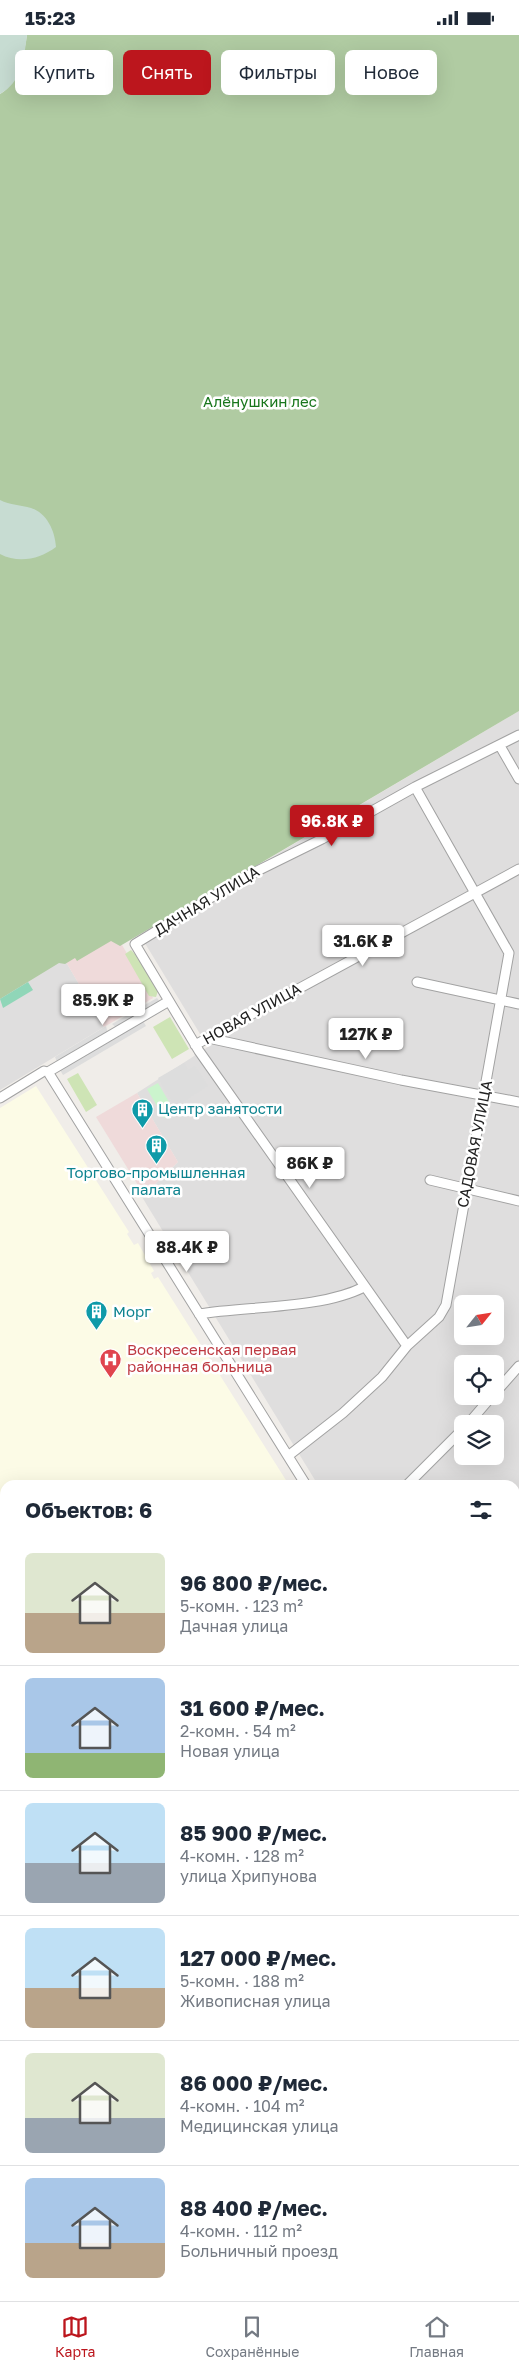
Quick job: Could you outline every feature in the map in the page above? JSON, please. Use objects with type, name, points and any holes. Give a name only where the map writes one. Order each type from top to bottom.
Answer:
[{"type":"street","name":"ДАЧНАЯ УЛИЦА","points":[[169,1001],[135,944],[243,878],[322,839],[415,787],[519,735]]},
{"type":"street","points":[[500,746],[519,779]]},
{"type":"street","name":"САДОВАЯ УЛИЦА","points":[[288,1457],[343,1413],[382,1377],[407,1345],[430,1327],[446,1305],[509,953],[415,787]]},
{"type":"street","name":"НОВАЯ УЛИЦА","points":[[195,1045],[519,869]]},
{"type":"street","points":[[417,981],[519,1004]]},
{"type":"street","points":[[0,1098],[44,1071],[48,1073],[169,1001],[195,1045],[364,1287],[407,1345]]},
{"type":"street","points":[[208,1038],[401,1080],[485,1094],[519,1102]]},
{"type":"street","points":[[48,1073],[303,1480]]},
{"type":"street","points":[[430,1180],[519,1201]]},
{"type":"street","points":[[199,1314],[309,1302],[334,1297],[364,1287]]},
{"type":"street","points":[[504,1383],[519,1366]]},
{"type":"street","points":[[476,1415],[484,1405]]},
{"type":"street","points":[[412,1480],[454,1437]]},
{"type":"shaded area","points":[[0,35],[27,35],[25,50],[15,50],[15,80],[0,94]]},
{"type":"shaded area","points":[[0,500],[37,510],[42,514],[52,529],[56,547],[43,555],[29,559],[15,559],[0,554]]},
{"type":"shaded area","points":[[519,711],[519,1480],[315,1480],[142,1197],[178,1162],[137,1093],[208,1047],[140,935]]},
{"type":"shaded area","points":[[110,937],[122,945],[153,998],[104,1027],[66,962]]},
{"type":"shaded area","points":[[59,960],[66,962],[104,1027],[0,1090],[0,997]]},
{"type":"shaded area","points":[[157,998],[160,1002],[117,1028],[112,1024]]},
{"type":"shaded area","points":[[143,1021],[146,1026],[63,1075],[60,1070]]},
{"type":"shaded area","points":[[106,1026],[108,1034],[58,1064],[55,1057]]},
{"type":"shaded area","points":[[184,1063],[188,1070],[195,1066],[208,1086],[175,1107],[158,1078]]},
{"type":"shaded area","name":"Воскресенская первая районная больница","points":[[36,1086],[129,1232],[127,1234],[134,1245],[138,1243],[154,1271],[151,1273],[154,1279],[158,1277],[286,1480],[0,1480],[0,1108]]},
{"type":"shaded area","points":[[137,1093],[178,1162],[144,1195],[96,1117]]},
{"type":"green space","name":"Алёнушкин лес","points":[[27,35],[519,35],[519,711],[120,946],[111,941],[77,961],[75,958],[65,964],[59,963],[0,999],[0,94],[15,77],[15,95],[113,95],[113,50],[24,50]]},
{"type":"green space","points":[[131,950],[158,991],[156,997],[149,996],[125,954]]},
{"type":"green space","points":[[28,982],[33,990],[3,1008],[0,999]]},
{"type":"green space","points":[[170,1017],[189,1049],[172,1059],[153,1027]]},
{"type":"green space","points":[[78,1073],[97,1105],[86,1112],[67,1079]]},
{"type":"green space","points":[[158,1083],[175,1112],[164,1118],[147,1089]]},
{"type":"place","name":"Центр занятости","points":[[142,1128]]},
{"type":"place","name":"Торгово-промышленная палата","points":[[156,1164]]},
{"type":"place","name":"Морг","points":[[97,1331]]},
{"type":"place","name":"Воскресенская первая районная больница","points":[[111,1378]]}]
